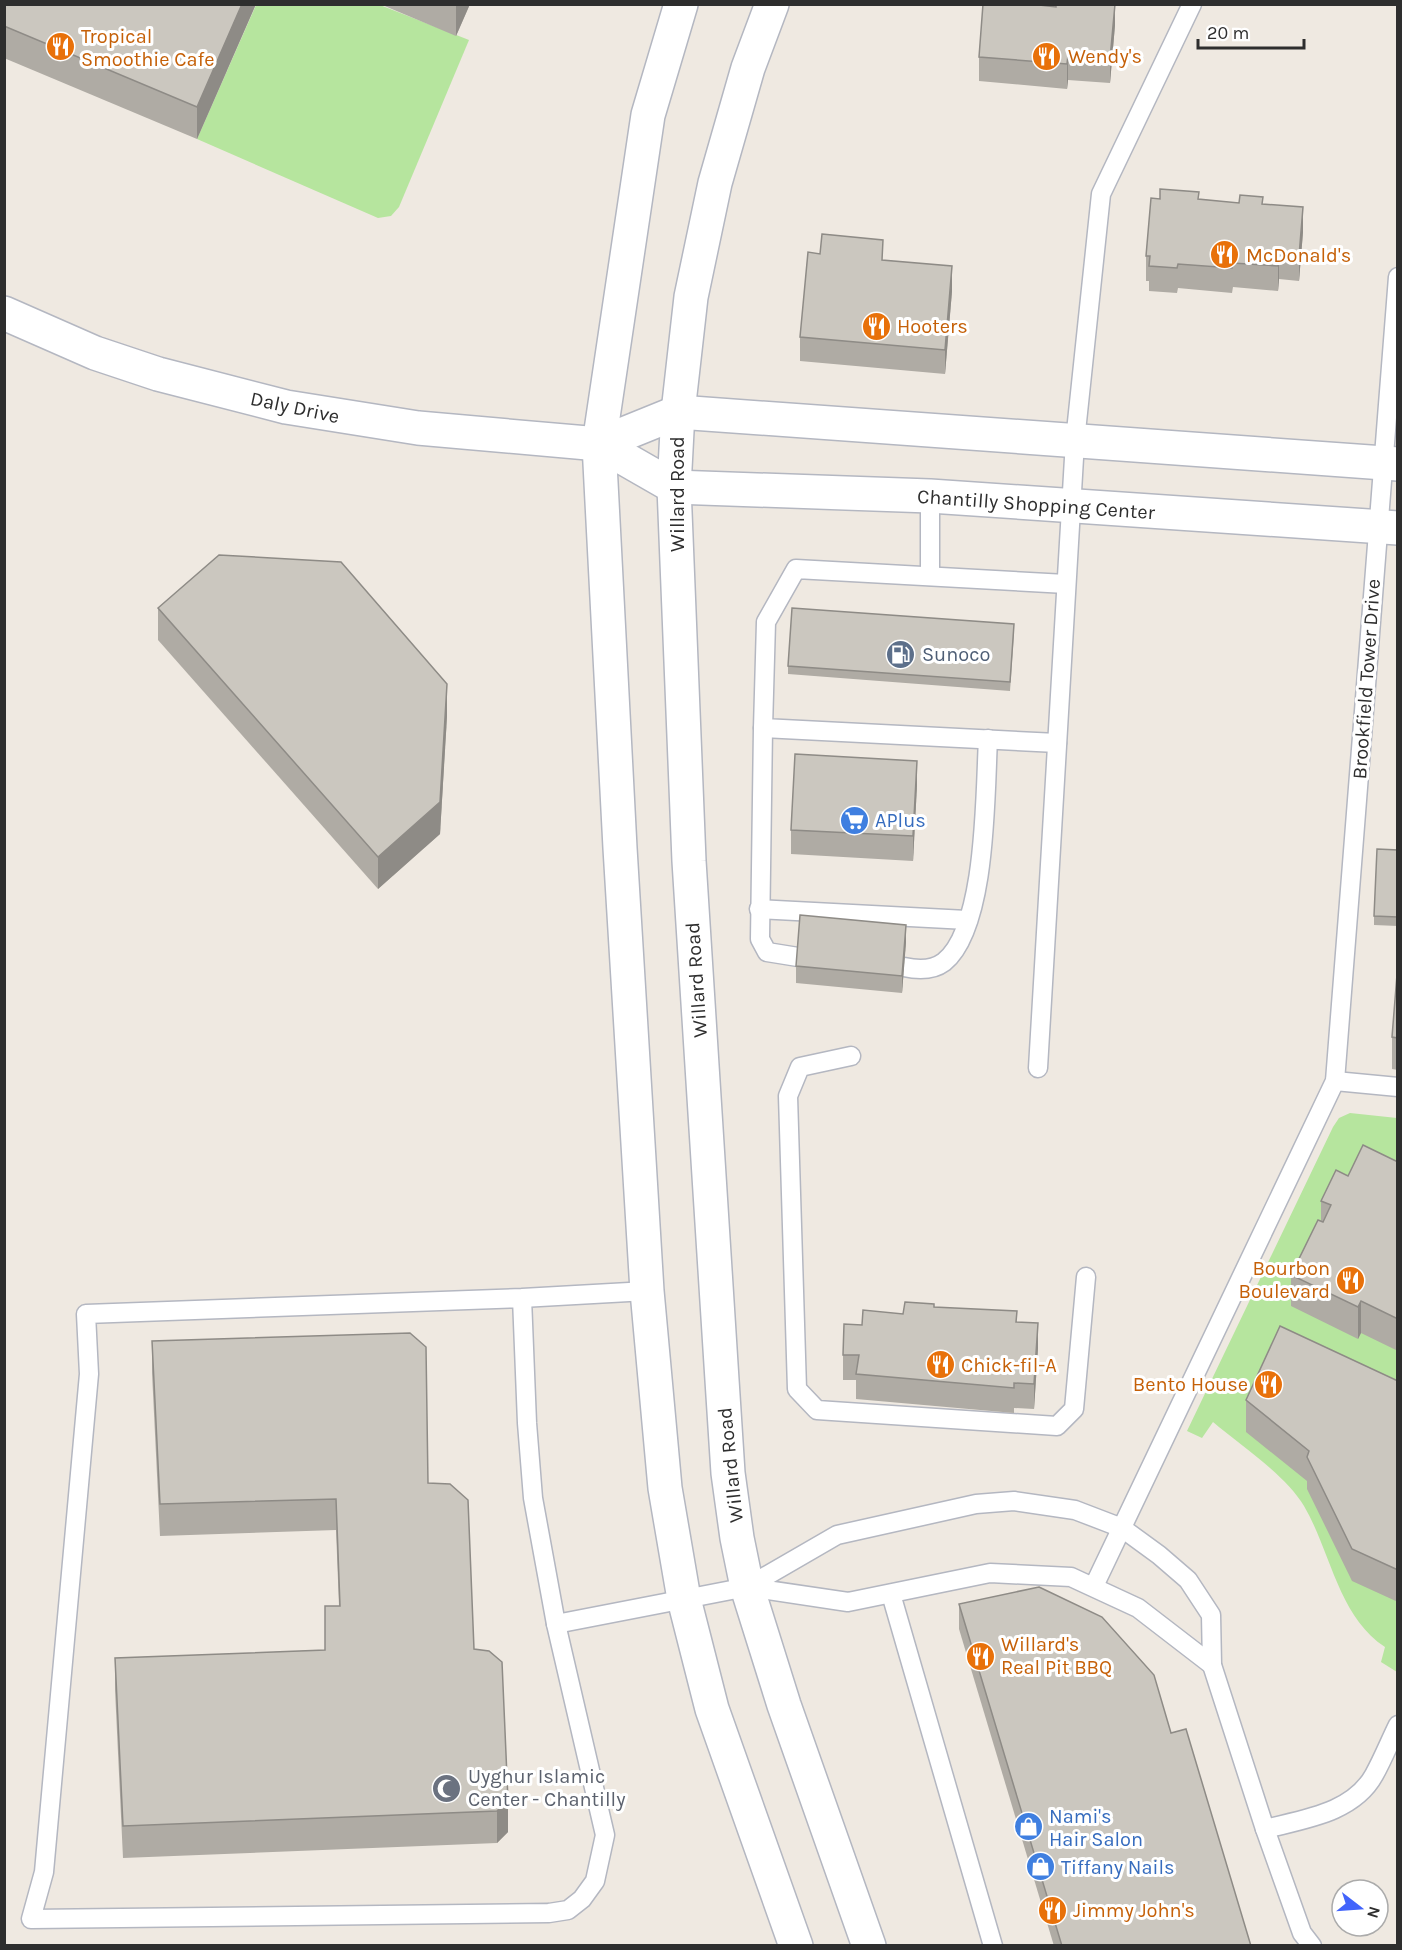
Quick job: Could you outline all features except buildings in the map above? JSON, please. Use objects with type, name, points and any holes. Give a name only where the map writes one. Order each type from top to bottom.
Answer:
[{"type":"main road","points":[[681,4],[648,115],[599,444],[647,1291],[665,1488],[684,1599],[712,1709],[796,1946]]},
{"type":"main road","name":"Willard Road","points":[[772,4],[748,68],[715,183],[691,297],[678,412],[675,487],[689,861],[721,1369],[729,1473],[737,1538],[747,1587],[784,1705],[869,1946]]},
{"type":"main road","name":"Daly Drive","points":[[4,313],[95,353],[148,370],[286,407],[418,428],[599,444],[675,487]]},
{"type":"main road","points":[[678,412],[1390,463]]},
{"type":"main road","name":"Daly Drive","points":[[599,444],[678,412]]},
{"type":"main road","name":"Chantilly Shopping Center","points":[[675,487],[930,496],[1387,527]]},
{"type":"lane","points":[[1038,1068],[1075,441],[1101,194],[1192,4]]},
{"type":"lane","name":"Brookfield Tower Drive","points":[[1094,1586],[1335,1081],[1387,527],[1398,277]]},
{"type":"lane","points":[[930,496],[930,576]]},
{"type":"lane","points":[[798,957],[767,952],[760,939],[759,909],[766,622],[796,569],[1066,584]]},
{"type":"lane","points":[[763,728],[1056,743]]},
{"type":"lane","points":[[904,967],[921,971],[943,963],[960,942],[980,875],[988,739]]},
{"type":"lane","points":[[759,909],[967,920]]},
{"type":"lane","points":[[851,1056],[800,1066],[788,1096],[797,1389],[817,1410],[1057,1426],[1074,1409],[1086,1277]]},
{"type":"lane","points":[[1335,1081],[1398,1087]]},
{"type":"lane","points":[[522,1298],[526,1423],[533,1498],[556,1624],[605,1835],[595,1881],[582,1899],[568,1910],[549,1914],[31,1919],[44,1872],[83,1445],[89,1374],[86,1314],[522,1298],[647,1291]]},
{"type":"lane","points":[[747,1587],[837,1535],[976,1504],[1014,1501],[1044,1503],[1075,1510],[1122,1528],[1188,1580],[1211,1615],[1212,1665],[1265,1829],[1302,1932],[1312,1946]]},
{"type":"lane","points":[[556,1624],[747,1587],[848,1602],[990,1573],[1071,1577],[1138,1608],[1212,1665]]},
{"type":"lane","points":[[891,1594],[993,1946]]},
{"type":"lane","points":[[1265,1829],[1336,1810],[1358,1796],[1373,1777],[1398,1725]]},
{"type":"green space","points":[[256,5],[380,5],[469,40],[399,207],[391,216],[378,218],[197,139]]},
{"type":"green space","points":[[1350,1113],[1397,1118],[1397,1672],[1381,1662],[1385,1647],[1369,1634],[1346,1601],[1313,1524],[1296,1494],[1262,1461],[1213,1422],[1202,1438],[1187,1431],[1333,1127],[1339,1118]]},
{"type":"place","name":"Tropical Smoothie Cafe","points":[[60,47]]},
{"type":"place","name":"Wendy's","points":[[1047,56]]},
{"type":"place","name":"McDonald's","points":[[1225,255]]},
{"type":"place","name":"Hooters","points":[[876,326]]},
{"type":"place","name":"Sunoco","points":[[901,654]]},
{"type":"place","name":"APlus","points":[[854,820]]},
{"type":"place","name":"Bourbon Boulevard","points":[[1351,1280]]},
{"type":"place","name":"Chick-fil-A","points":[[940,1365]]},
{"type":"place","name":"Bento House","points":[[1269,1384]]},
{"type":"place","name":"Willard's Real Pit BBQ","points":[[980,1656]]},
{"type":"place","name":"Uyghur Islamic Center - Chantilly","points":[[447,1788]]},
{"type":"place","name":"Nami's Hair Salon","points":[[1028,1827]]},
{"type":"place","name":"Tiffany Nails","points":[[1040,1867]]},
{"type":"place","name":"Jimmy John's","points":[[1052,1910]]}]
